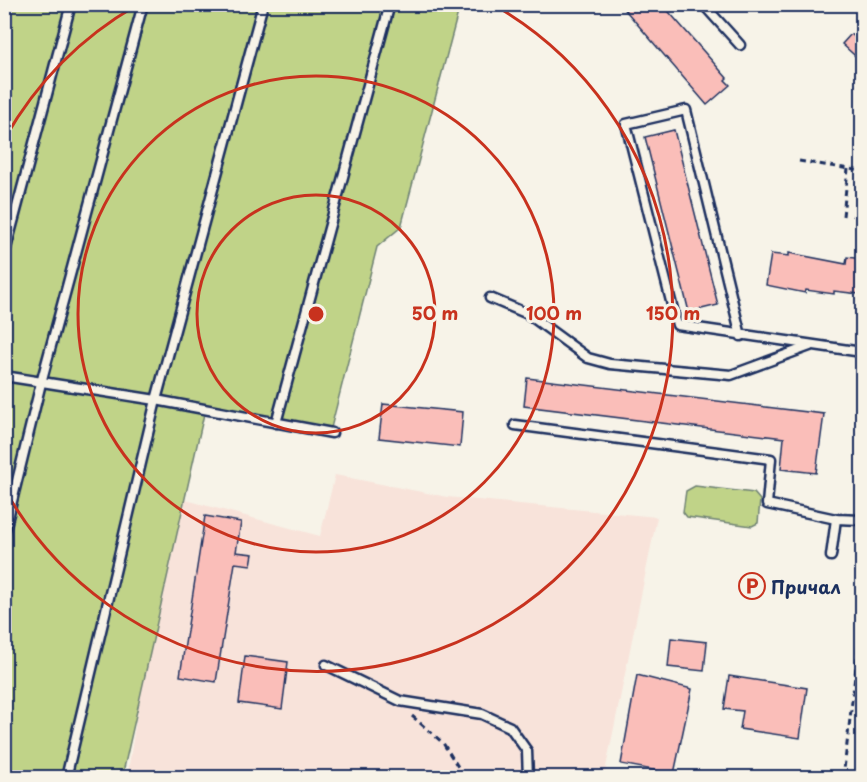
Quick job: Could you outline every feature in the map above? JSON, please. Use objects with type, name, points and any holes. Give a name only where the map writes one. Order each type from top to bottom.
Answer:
[{"type":"lane","points":[[4,256],[71,4]]},
{"type":"lane","points":[[4,534],[41,383],[142,4]]},
{"type":"lane","points":[[66,777],[156,400],[262,4]]},
{"type":"lane","points":[[276,423],[390,4]]},
{"type":"lane","points":[[704,4],[740,45]]},
{"type":"lane","points":[[741,336],[686,110],[626,124],[677,325],[741,336],[862,352]]},
{"type":"lane","points":[[490,298],[528,314],[588,358],[610,364],[731,375],[812,345]]},
{"type":"lane","points":[[4,376],[156,400],[332,433]]},
{"type":"lane","points":[[515,425],[771,459],[767,504],[836,519],[862,520]]},
{"type":"lane","points":[[831,556],[836,519]]},
{"type":"lane","points":[[326,665],[400,700],[482,714],[510,727],[527,751],[528,777]]},
{"type":"path","points":[[799,161],[862,171],[854,217]]},
{"type":"path","points":[[843,216],[848,169]]},
{"type":"path","points":[[843,777],[862,616]]},
{"type":"path","points":[[400,700],[414,718],[443,743],[465,777]]},
{"type":"shaded area","points":[[335,475],[447,497],[657,517],[604,777],[127,778],[171,496],[320,536]]},
{"type":"green space","points":[[5,5],[460,5],[401,227],[377,247],[331,428],[206,405],[122,777],[5,778]]},
{"type":"green space","points":[[695,486],[754,493],[760,500],[758,523],[752,526],[687,517],[683,512],[686,491]]},
{"type":"building","points":[[620,4],[662,4],[727,78],[725,80],[730,85],[707,105]]},
{"type":"building","points":[[851,34],[862,43],[862,62],[842,44]]},
{"type":"building","points":[[674,130],[718,305],[689,312],[645,137]]},
{"type":"building","points":[[789,253],[846,264],[847,257],[862,259],[862,298],[859,294],[834,291],[834,294],[806,290],[805,293],[766,285],[771,254],[789,256]]},
{"type":"building","points":[[527,378],[824,414],[816,473],[781,469],[784,438],[524,406]]},
{"type":"building","points":[[383,404],[463,412],[460,447],[379,438]]},
{"type":"building","points":[[205,516],[241,522],[236,552],[253,554],[251,565],[235,563],[216,682],[180,676]]},
{"type":"building","points":[[671,638],[707,642],[704,671],[668,667]]},
{"type":"building","points":[[245,656],[288,662],[282,709],[239,703]]},
{"type":"building","points":[[637,675],[692,689],[674,774],[621,764]]},
{"type":"building","points":[[729,676],[807,688],[800,738],[740,729],[743,711],[724,709]]},
{"type":"place","name":"Причал","points":[[752,586]]}]
